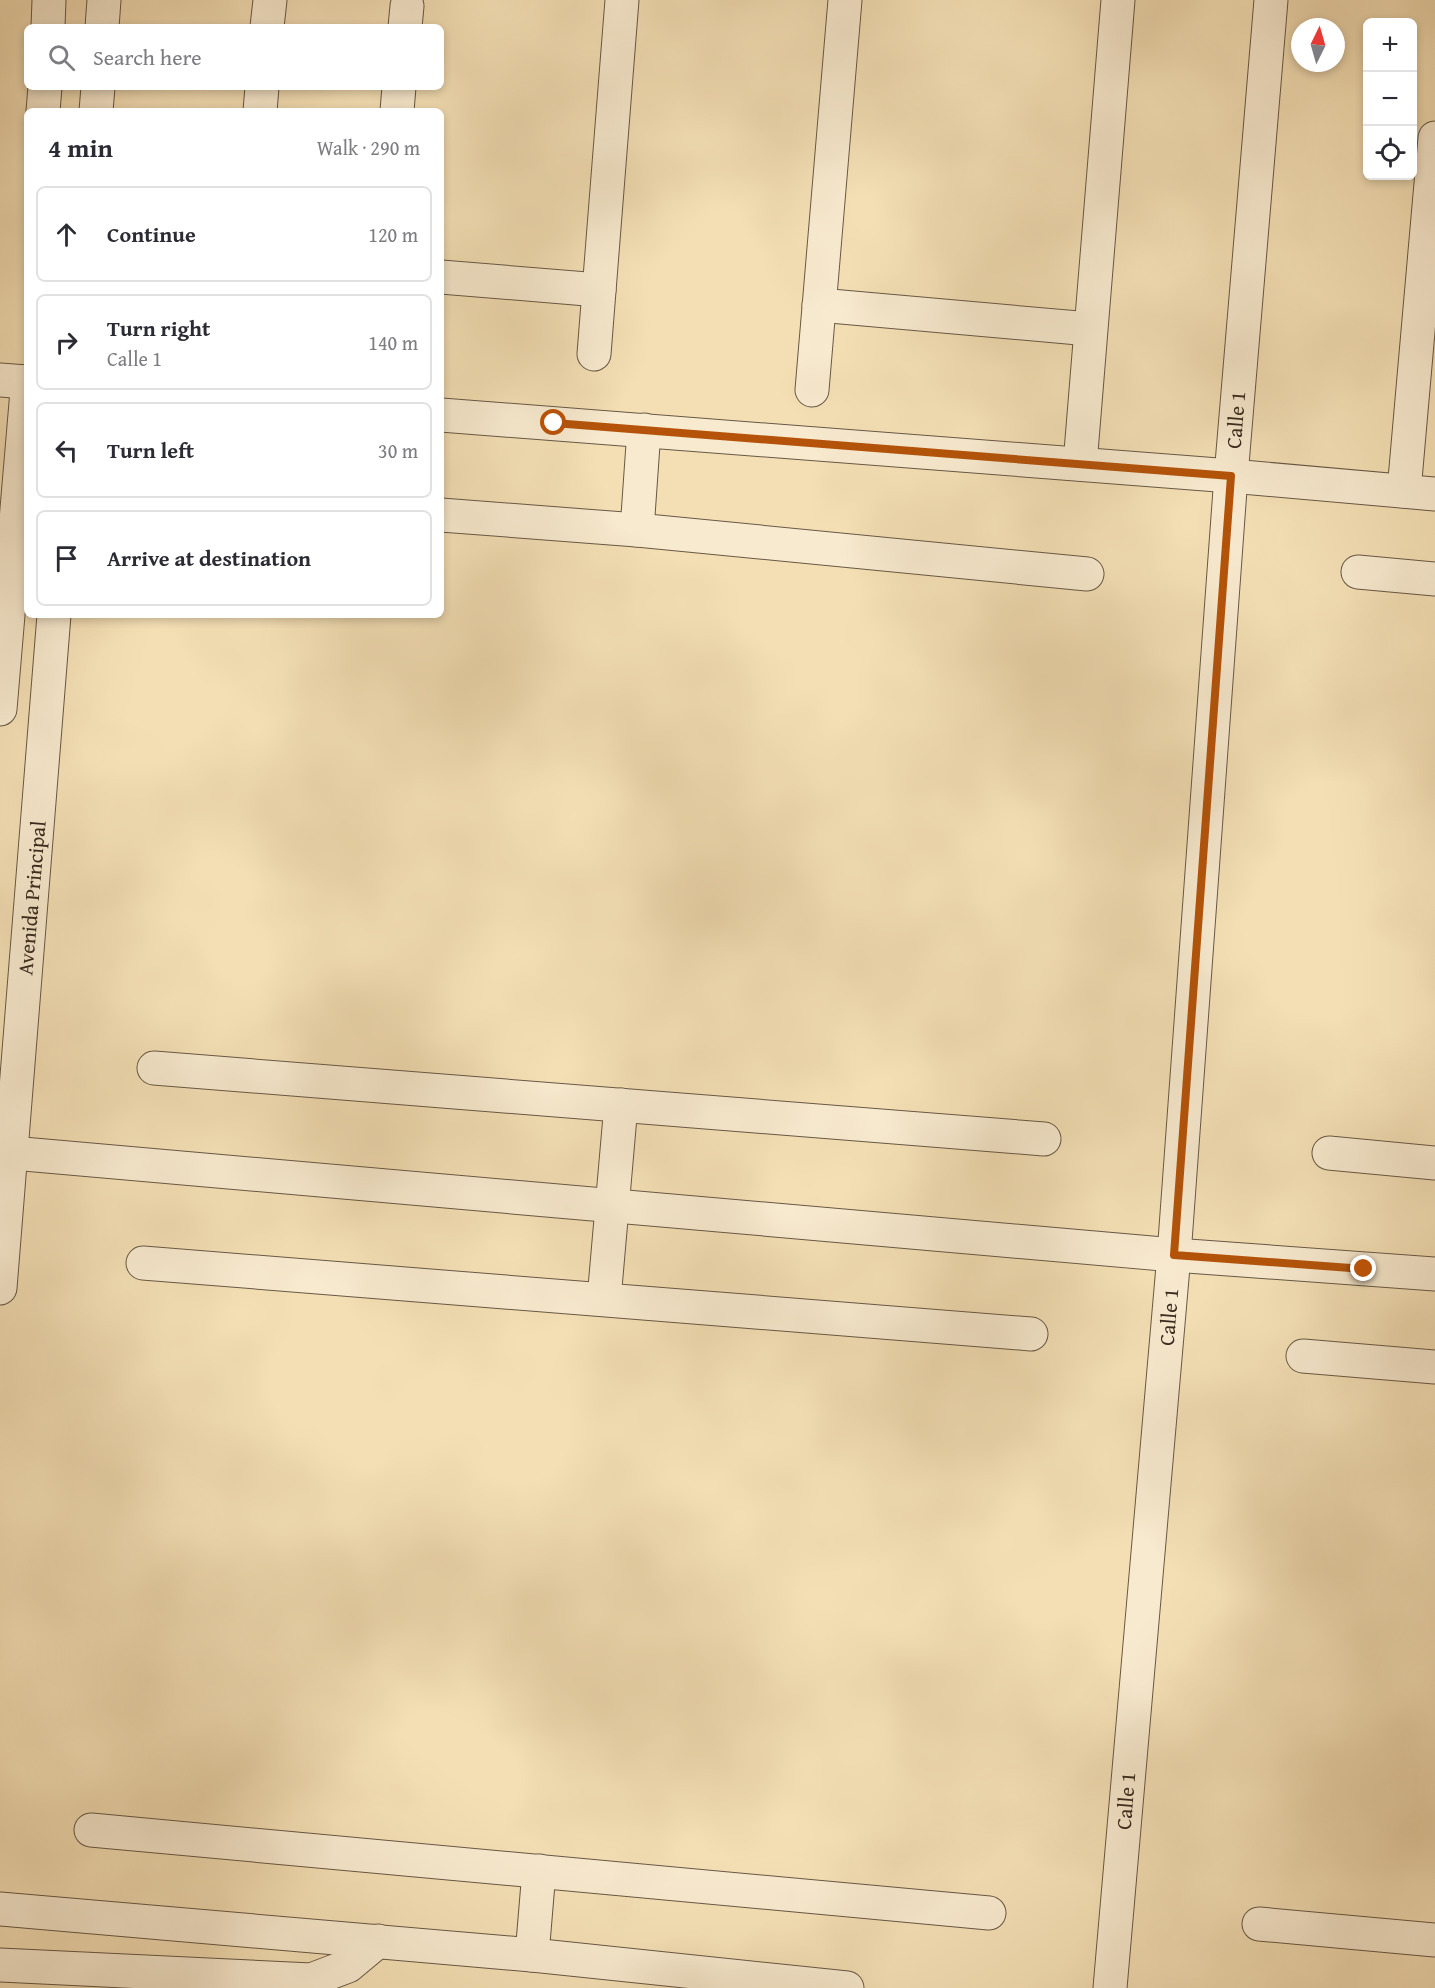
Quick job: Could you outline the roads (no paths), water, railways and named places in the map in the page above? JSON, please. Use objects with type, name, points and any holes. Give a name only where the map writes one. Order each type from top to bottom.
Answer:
[{"type":"street","points":[[48,24],[50,0]]},
{"type":"street","points":[[102,24],[104,0]]},
{"type":"street","points":[[267,24],[270,0]]},
{"type":"street","points":[[594,354],[622,0]]},
{"type":"street","points":[[812,390],[845,0]]},
{"type":"street","points":[[1080,464],[1118,0]]},
{"type":"street","name":"Calle 1","points":[[1110,1988],[1174,1255],[1231,476],[1271,0]]},
{"type":"street","points":[[43,108],[45,90]]},
{"type":"street","points":[[96,108],[98,90]]},
{"type":"street","points":[[260,108],[262,90]]},
{"type":"street","points":[[397,108],[399,90]]},
{"type":"street","points":[[444,415],[1420,492],[1435,138]]},
{"type":"street","points":[[444,277],[599,290]]},
{"type":"street","points":[[819,305],[1090,328]]},
{"type":"street","points":[[0,380],[24,382]]},
{"type":"street","points":[[0,709],[24,426]]},
{"type":"street","points":[[637,530],[644,430]]},
{"type":"street","points":[[444,515],[637,530],[1087,574]]},
{"type":"street","points":[[1358,572],[1435,579]]},
{"type":"street","name":"Avenida Principal","points":[[0,1288],[6,1153],[54,618]]},
{"type":"street","points":[[154,1068],[1044,1139]]},
{"type":"street","points":[[604,1299],[621,1105]]},
{"type":"street","points":[[6,1153],[1174,1255],[1435,1274]]},
{"type":"street","points":[[1329,1154],[1435,1163]]},
{"type":"street","points":[[143,1263],[1031,1334]]},
{"type":"street","points":[[1303,1356],[1435,1367]]},
{"type":"street","points":[[91,1830],[989,1913]]},
{"type":"street","points":[[532,1955],[539,1871]]},
{"type":"street","points":[[0,1909],[532,1955],[847,1988]]},
{"type":"street","points":[[1259,1924],[1435,1940]]},
{"type":"street","points":[[0,1965],[311,1980],[348,1966],[378,1941]]}]
